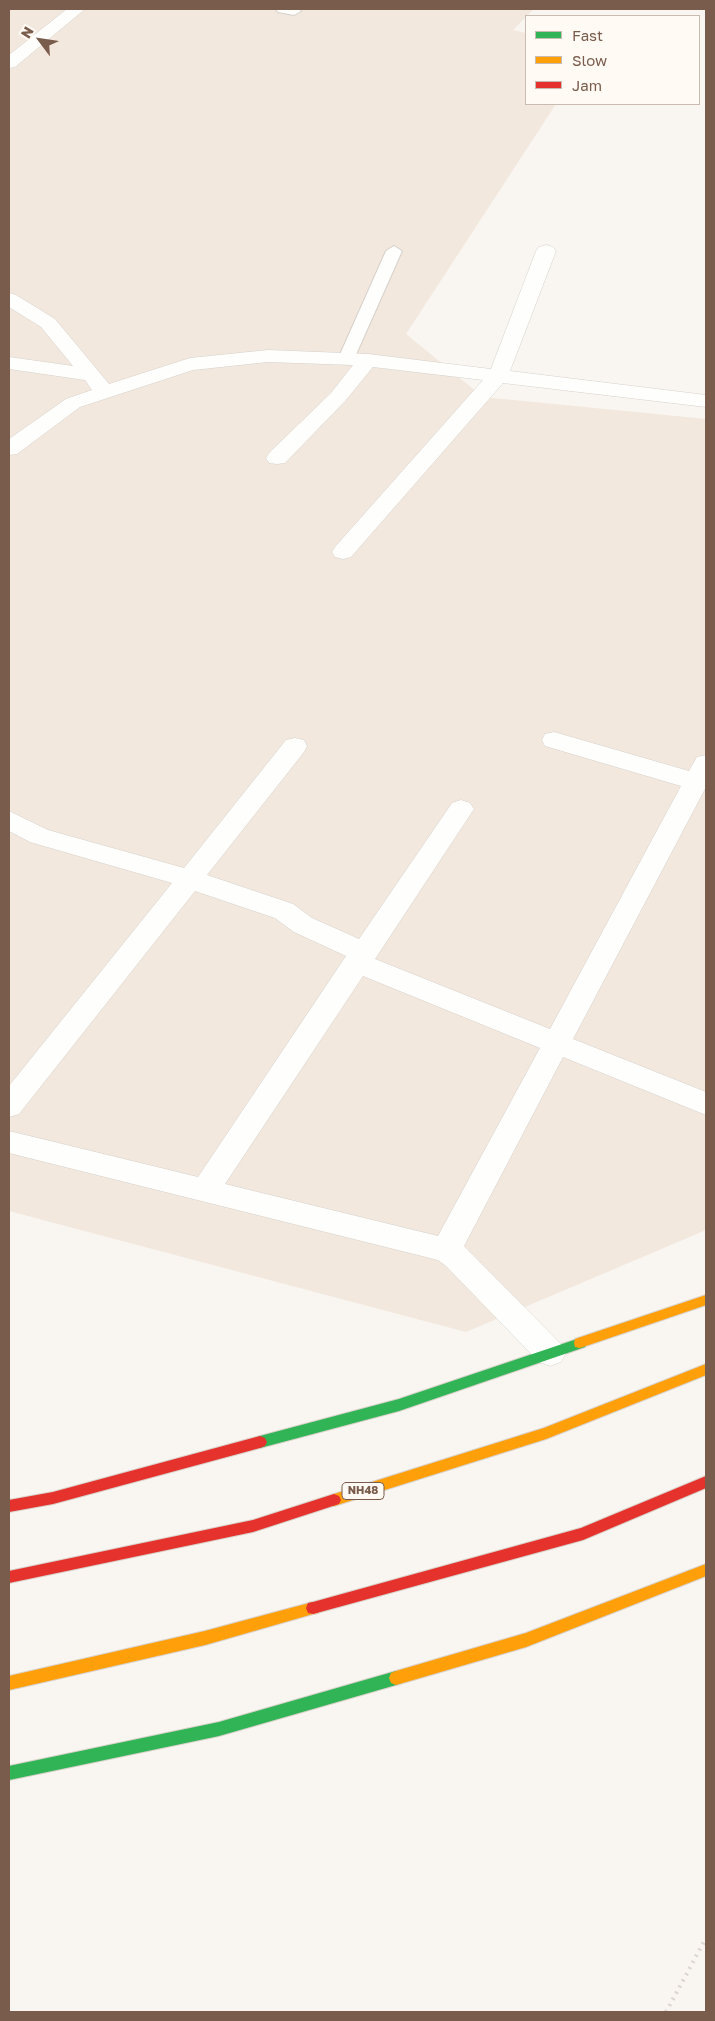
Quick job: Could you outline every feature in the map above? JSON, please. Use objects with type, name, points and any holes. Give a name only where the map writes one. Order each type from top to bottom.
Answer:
[{"type":"main road","points":[[9,1506],[53,1498],[399,1405],[706,1300]]},
{"type":"main road","name":"NH48","points":[[9,1577],[253,1526],[546,1433],[706,1369]]},
{"type":"main road","points":[[9,1682],[205,1638],[583,1534],[706,1482]]},
{"type":"main road","points":[[9,1773],[219,1729],[508,1645],[706,1570]]},
{"type":"street","points":[[9,63],[77,9]]},
{"type":"street","points":[[343,552],[498,376],[546,251]]},
{"type":"street","points":[[9,299],[48,323],[105,392]]},
{"type":"street","points":[[9,449],[73,403],[190,364],[268,356],[368,360],[706,401]]},
{"type":"street","points":[[277,458],[338,398],[368,360]]},
{"type":"street","points":[[9,363],[90,375]]},
{"type":"street","points":[[446,1250],[702,772],[554,740]]},
{"type":"street","points":[[9,1106],[295,746]]},
{"type":"street","points":[[205,1190],[460,809]]},
{"type":"street","points":[[11,825],[39,836],[189,880],[284,911],[302,926],[360,957],[558,1043],[706,1104]]},
{"type":"street","points":[[9,1142],[446,1250],[457,1257],[550,1353]]},
{"type":"lane","points":[[346,359],[394,251]]},
{"type":"path","points":[[666,2012],[706,1938]]},
{"type":"shaded area","points":[[9,9],[534,9],[528,15],[525,15],[525,18],[513,30],[525,33],[525,105],[555,105],[406,334],[483,397],[706,419],[706,1230],[466,1332],[9,1211]]},
{"type":"traffic: fast","points":[[260,1442],[399,1405],[580,1343]]},
{"type":"traffic: fast","points":[[9,1773],[219,1729],[396,1678]]},
{"type":"traffic: slow","points":[[580,1343],[706,1300]]},
{"type":"traffic: slow","points":[[334,1500],[546,1433],[706,1369]]},
{"type":"traffic: slow","points":[[396,1678],[526,1640],[706,1570]]},
{"type":"traffic: slow","points":[[9,1683],[205,1638],[313,1608]]},
{"type":"traffic: jam","points":[[9,1506],[53,1498],[260,1442]]},
{"type":"traffic: jam","points":[[313,1608],[583,1534],[706,1482]]},
{"type":"traffic: jam","points":[[9,1577],[253,1526],[334,1500]]}]
